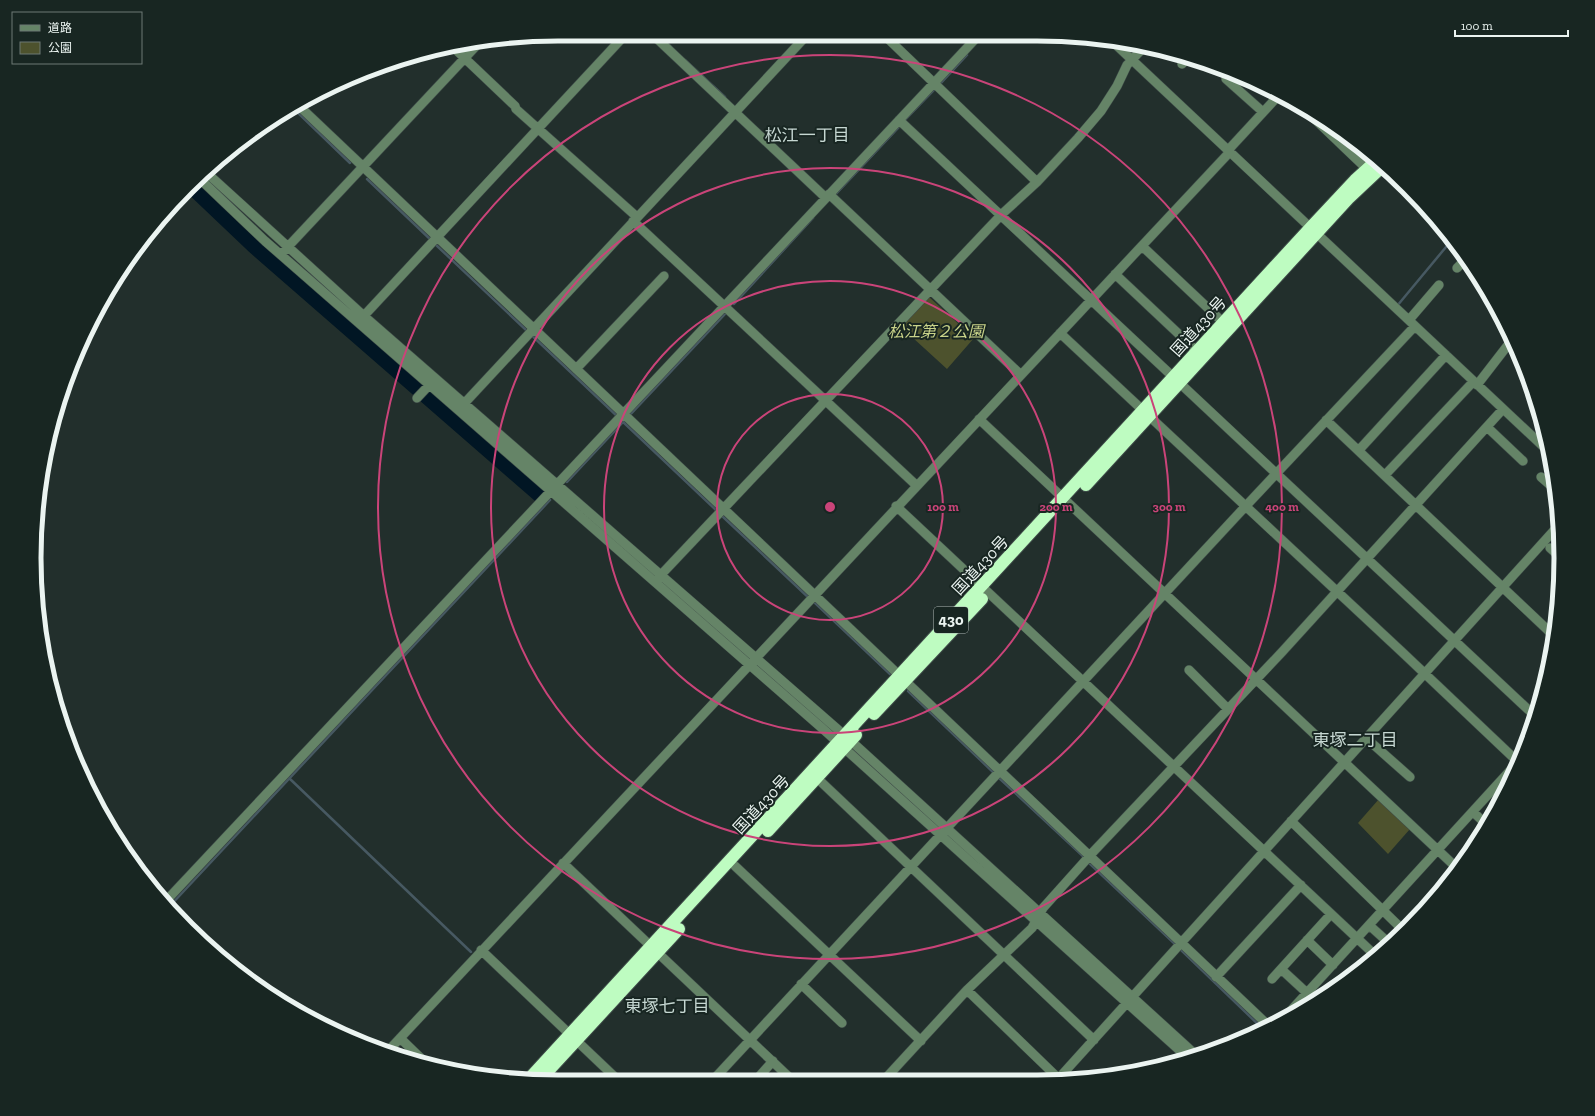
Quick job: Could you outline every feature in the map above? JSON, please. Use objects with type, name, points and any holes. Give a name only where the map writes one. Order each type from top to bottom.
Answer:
[{"type":"highway","name":"国道430号","points":[[535,1074],[573,1037],[655,949],[902,678],[1372,168]]},
{"type":"highway","name":"国道430号","points":[[655,949],[818,779],[844,742]]},
{"type":"highway","name":"国道430号","points":[[544,1075],[573,1037]]},
{"type":"street","points":[[361,319],[539,131],[620,41]]},
{"type":"street","points":[[659,41],[735,112],[931,290],[1021,375]]},
{"type":"street","points":[[461,406],[801,41]]},
{"type":"street","points":[[890,41],[1037,182]]},
{"type":"street","points":[[168,898],[554,488],[624,417],[827,196],[973,41]]},
{"type":"street","points":[[284,251],[474,48]]},
{"type":"street","points":[[1119,48],[1314,230],[1412,326],[1446,355],[1475,384],[1541,444]]},
{"type":"street","points":[[457,51],[539,131],[635,219],[725,306],[916,485]]},
{"type":"street","points":[[658,578],[1002,214],[1037,182],[1101,111],[1117,86],[1127,65],[1140,51]]},
{"type":"street","points":[[1226,79],[1263,112]]},
{"type":"street","points":[[392,1048],[402,1040],[565,865],[752,661],[899,508],[916,485],[981,421],[1021,375],[1062,335],[1091,300],[1144,248],[1230,153],[1274,98]]},
{"type":"street","points":[[302,109],[364,167],[436,240],[530,331],[576,369],[721,512],[902,678],[997,774],[1178,945],[1216,977],[1265,1022]]},
{"type":"street","points":[[900,120],[1002,214],[1091,300],[1530,712]]},
{"type":"street","points":[[1336,137],[1372,168]]},
{"type":"street","points":[[210,176],[284,251]]},
{"type":"street","points":[[203,182],[361,319],[430,384],[461,406],[658,578],[844,742],[1130,1000],[1191,1051]]},
{"type":"street","points":[[1144,248],[1226,326]]},
{"type":"street","points":[[1457,268],[1462,263]]},
{"type":"street","points":[[576,369],[664,276]]},
{"type":"street","points":[[1117,276],[1200,354]]},
{"type":"street","points":[[718,1075],[1412,326],[1440,285]]},
{"type":"street","points":[[1062,335],[1338,591],[1514,759]]},
{"type":"street","points":[[1385,475],[1475,384],[1508,345]]},
{"type":"street","points":[[1359,450],[1446,355]]},
{"type":"street","points":[[417,398],[430,384]]},
{"type":"street","points":[[890,1075],[967,990],[1032,928],[1043,908],[1256,680],[1503,409]]},
{"type":"street","points":[[1326,420],[1549,632]]},
{"type":"street","points":[[981,421],[1343,763],[1453,865]]},
{"type":"street","points":[[1487,427],[1523,461]]},
{"type":"street","points":[[1541,477],[1549,484]]},
{"type":"street","points":[[899,508],[1372,952]]},
{"type":"street","points":[[1062,1074],[1553,531]]},
{"type":"street","points":[[1550,548],[1554,551]]},
{"type":"street","points":[[1189,670],[1228,709]]},
{"type":"street","points":[[1366,738],[1410,777]]},
{"type":"street","points":[[1294,1007],[1507,774]]},
{"type":"street","points":[[818,779],[1094,1040]]},
{"type":"street","points":[[1473,812],[1482,820]]},
{"type":"street","points":[[1291,821],[1400,927]]},
{"type":"street","points":[[565,865],[787,1075]]},
{"type":"street","points":[[735,866],[921,1041]]},
{"type":"street","points":[[1216,977],[1301,885]]},
{"type":"street","points":[[1272,979],[1331,914]]},
{"type":"street","points":[[1369,925],[1386,940]]},
{"type":"street","points":[[1307,940],[1333,965]]},
{"type":"street","points":[[484,952],[613,1075]]},
{"type":"street","points":[[1282,969],[1307,993]]},
{"type":"street","points":[[801,984],[842,1023]]},
{"type":"street","points":[[967,990],[1055,1074]]},
{"type":"street","points":[[1130,1000],[1183,1053]]},
{"type":"street","points":[[402,1040],[418,1055]]},
{"type":"street","points":[[760,1075],[773,1061]]},
{"type":"green space","name":"松江第２公園","points":[[929,297],[974,338],[947,369],[901,327]]},
{"type":"green space","points":[[1379,799],[1410,829],[1388,854],[1358,823]]},
{"type":"waterway","points":[[665,41],[671,47]]},
{"type":"waterway","points":[[941,83],[967,55]]},
{"type":"waterway","points":[[685,60],[725,97]]},
{"type":"waterway","points":[[905,120],[934,90]]},
{"type":"waterway","points":[[297,112],[350,163]]},
{"type":"waterway","points":[[835,195],[900,126]]},
{"type":"waterway","points":[[367,179],[431,240]]},
{"type":"waterway","points":[[194,190],[253,246],[540,496]]},
{"type":"waterway","points":[[734,304],[813,218]]},
{"type":"waterway","points":[[435,244],[617,416]]},
{"type":"waterway","points":[[1397,306],[1448,245]]},
{"type":"waterway","points":[[629,416],[726,313]]},
{"type":"waterway","points":[[621,420],[717,511]]},
{"type":"waterway","points":[[567,482],[624,421]]},
{"type":"waterway","points":[[173,903],[550,500]]},
{"type":"waterway","points":[[721,515],[809,598]]},
{"type":"waterway","points":[[813,601],[890,674]]},
{"type":"waterway","points":[[908,691],[994,773]]},
{"type":"waterway","points":[[998,777],[1085,858]]},
{"type":"waterway","points":[[289,778],[471,952]]},
{"type":"waterway","points":[[1088,862],[1176,945]]},
{"type":"waterway","points":[[1179,948],[1259,1025]]},
{"type":"district","name":"松江一丁目","points":[[807,135]]},
{"type":"district","name":"東塚二丁目","points":[[1355,740]]},
{"type":"district","name":"東塚七丁目","points":[[667,1006]]}]
